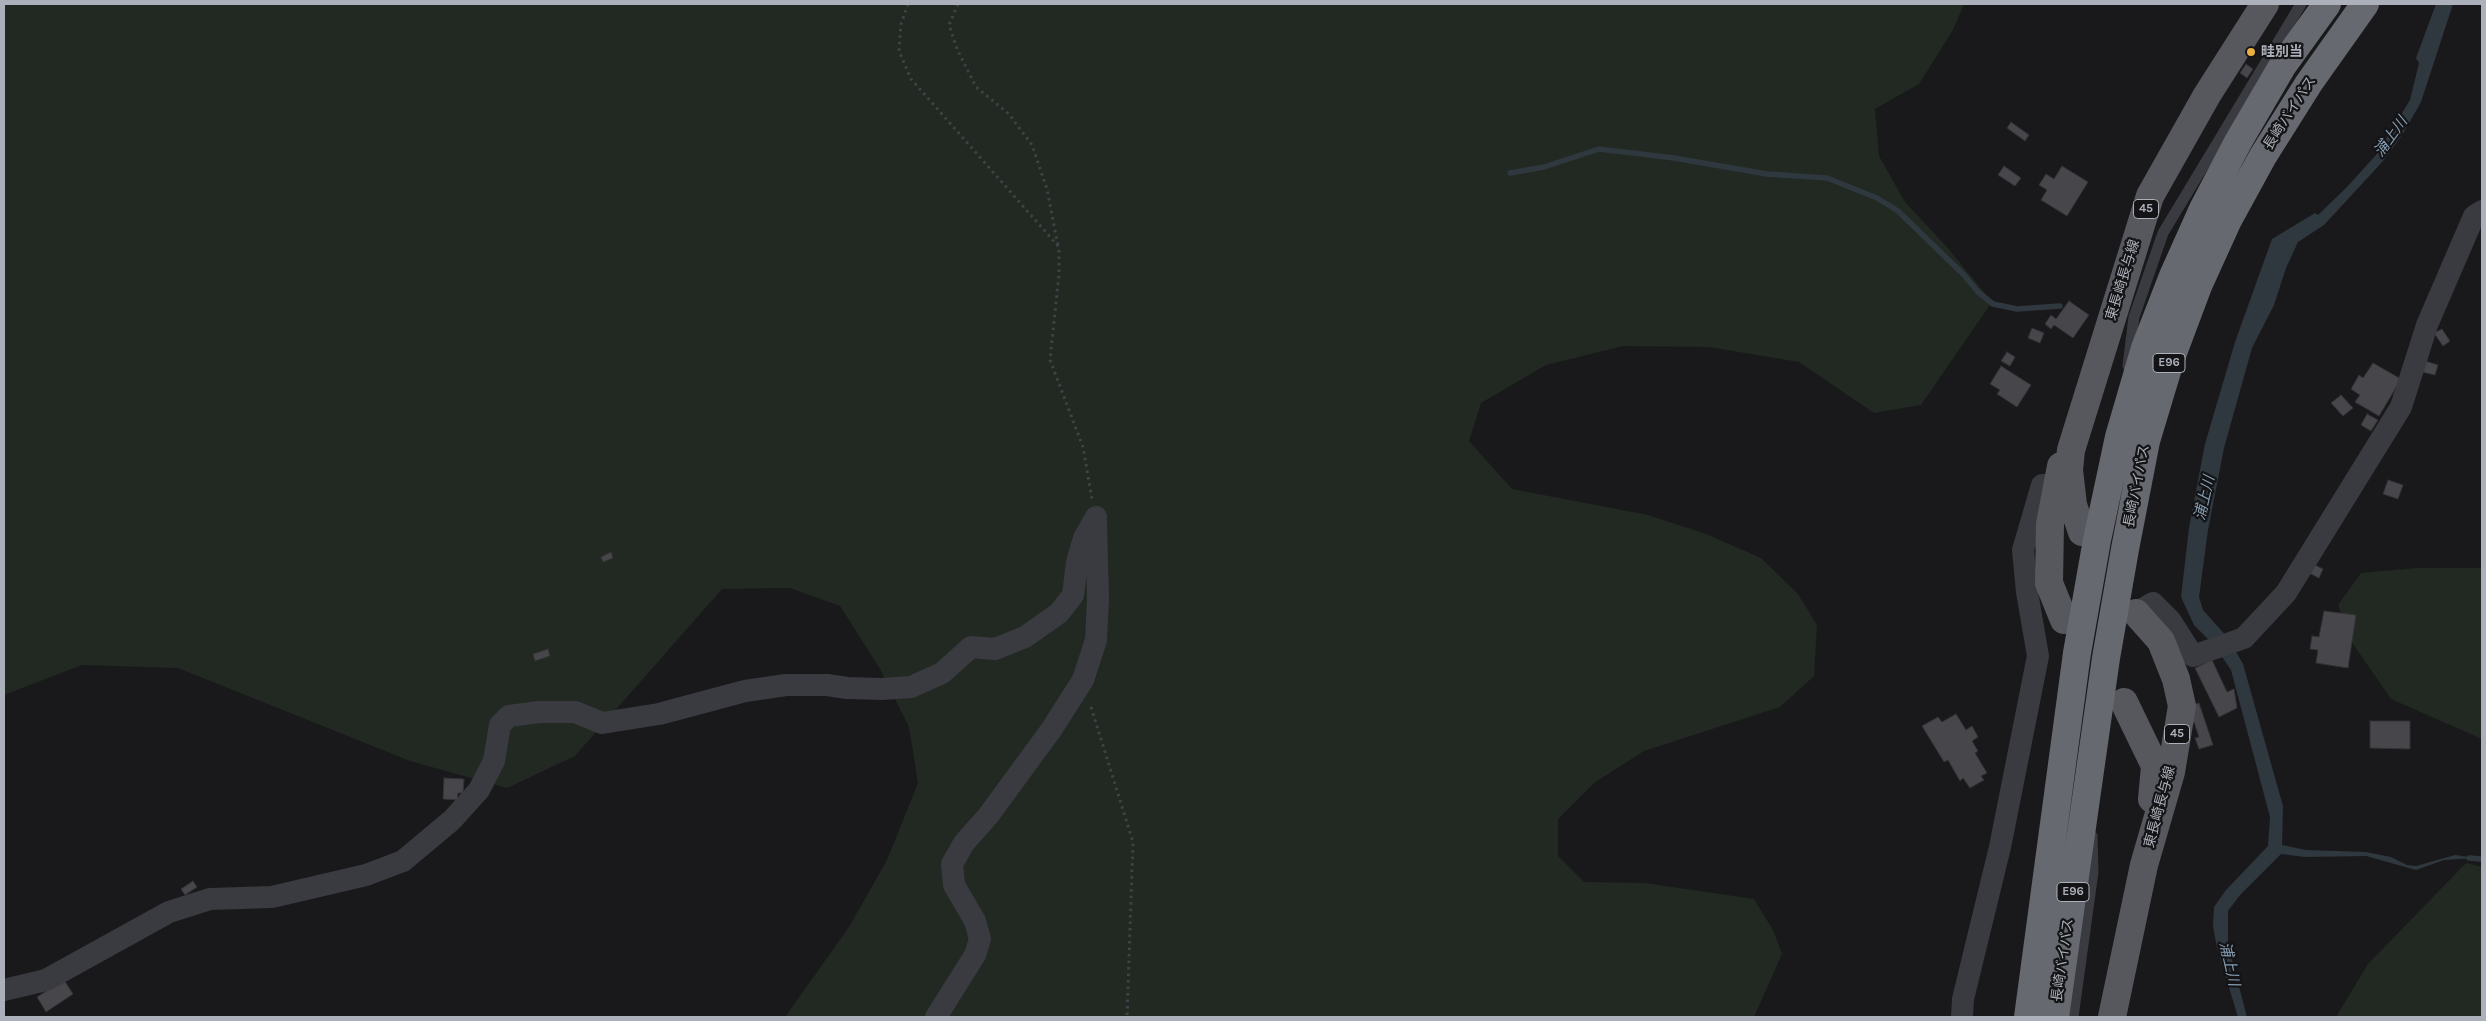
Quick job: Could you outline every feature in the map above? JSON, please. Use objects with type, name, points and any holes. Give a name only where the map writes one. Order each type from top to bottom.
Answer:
[{"type":"highway","name":"長崎バイパス","points":[[2028,1017],[2077,653],[2097,540],[2119,437],[2145,348],[2173,276],[2203,209],[2238,142],[2283,65],[2327,4]]},
{"type":"highway","name":"長崎バイパス","points":[[2055,1017],[2106,658],[2125,549],[2146,441],[2171,358],[2198,286],[2228,220],[2263,156],[2309,83],[2365,4]]},
{"type":"main road","name":"東長崎長与線","points":[[2064,620],[2049,583],[2050,524],[2056,485],[2075,435],[2150,196],[2207,95],[2265,4]]},
{"type":"main road","name":"東長崎長与線","points":[[2075,435],[2069,470],[2073,504],[2082,532]]},
{"type":"main road","name":"東長崎長与線","points":[[2112,1017],[2144,865],[2171,772],[2182,706],[2176,679],[2161,641],[2136,613]]},
{"type":"main road","name":"東長崎長与線","points":[[2124,702],[2155,766],[2144,865]]},
{"type":"street","points":[[2136,613],[2154,603],[2170,620],[2192,656],[2244,638],[2286,593],[2401,407],[2426,325],[2474,216],[2482,211]]},
{"type":"street","points":[[1962,1017],[1963,999],[2000,847],[2038,656],[2027,592],[2024,550],[2042,484],[2056,485]]},
{"type":"street","points":[[936,1017],[975,955],[980,939],[976,921],[954,885],[952,864],[964,843],[988,816],[1046,737],[1083,680],[1096,640],[1098,600],[1096,517]]},
{"type":"street","points":[[4,990],[46,980],[169,912],[210,899],[272,897],[366,875],[403,862],[452,820],[479,790],[494,761],[500,725],[509,716],[539,712],[575,712],[602,723],[659,714],[760,688],[827,684],[874,689],[911,687],[942,674],[971,647],[995,649],[1025,637],[1059,613],[1073,595],[1077,562],[1084,538],[1096,517]]},
{"type":"lane","points":[[2119,437],[2134,317],[2164,233],[2301,4]]},
{"type":"lane","points":[[2073,1017],[2093,872],[2091,766]]},
{"type":"path","points":[[908,4],[901,24],[899,52],[911,79],[1059,247]]},
{"type":"path","points":[[958,4],[949,25],[957,49],[976,87],[1009,114],[1032,144],[1047,189],[1059,247],[1050,360],[1083,447],[1096,517]]},
{"type":"path","points":[[1083,680],[1133,842],[1127,1017]]},
{"type":"shaded area","points":[[4,4],[1964,4],[1953,30],[1919,84],[1875,109],[1879,156],[1905,202],[1946,246],[1992,302],[1921,405],[1874,413],[1799,362],[1709,347],[1623,346],[1546,365],[1481,403],[1469,441],[1512,489],[1648,515],[1706,534],[1761,558],[1798,594],[1817,625],[1814,676],[1780,707],[1644,751],[1594,783],[1558,819],[1558,856],[1584,882],[1645,883],[1754,899],[1773,930],[1782,954],[1754,1017],[785,1017],[849,927],[887,860],[918,783],[909,727],[880,669],[840,606],[790,588],[722,589],[575,756],[507,788],[410,761],[178,668],[82,665],[4,695]]},
{"type":"shaded area","points":[[2417,568],[2482,568],[2482,739],[2391,699],[2353,644],[2338,605],[2361,573]]},
{"type":"shaded area","points":[[2466,863],[2482,867],[2482,1017],[2336,1017],[2368,964]]},
{"type":"water","name":"浦上川","points":[[2436,4],[2453,4],[2421,102],[2404,132],[2384,160],[2324,225],[2298,242],[2286,268],[2274,305],[2252,348],[2224,448],[2208,530],[2199,597],[2203,610],[2228,638],[2243,664],[2283,806],[2282,845],[2306,850],[2366,852],[2391,857],[2407,865],[2416,866],[2455,855],[2475,858],[2444,860],[2416,870],[2366,856],[2305,857],[2281,854],[2240,895],[2228,911],[2228,945],[2247,1017],[2238,1017],[2217,948],[2213,926],[2214,907],[2226,890],[2268,846],[2270,817],[2231,670],[2214,645],[2194,625],[2181,597],[2189,528],[2205,444],[2235,342],[2272,239],[2315,213],[2318,215],[2376,155],[2410,100],[2419,63],[2416,58]]},
{"type":"building","points":[[2246,64],[2253,69],[2247,78],[2240,73]]},
{"type":"building","points":[[2011,122],[2029,135],[2025,141],[2007,128]]},
{"type":"building","points":[[2004,166],[2021,178],[2015,186],[1998,175]]},
{"type":"building","points":[[2062,166],[2088,182],[2067,216],[2041,200],[2047,190],[2039,185],[2046,174],[2054,179]]},
{"type":"building","points":[[2069,301],[2089,315],[2073,338],[2054,325],[2051,329],[2045,324],[2051,315],[2056,319]]},
{"type":"building","points":[[2032,328],[2044,333],[2040,343],[2028,338]]},
{"type":"building","points":[[2442,329],[2450,341],[2443,346],[2434,333]]},
{"type":"building","points":[[2007,352],[2015,357],[2010,366],[2001,361]]},
{"type":"building","points":[[2425,361],[2438,365],[2435,375],[2422,372]]},
{"type":"building","points":[[2373,363],[2401,379],[2379,416],[2355,402],[2360,395],[2351,389],[2359,375],[2363,378]]},
{"type":"building","points":[[2001,366],[2031,385],[2017,407],[1997,394],[2000,390],[1990,384]]},
{"type":"building","points":[[2341,395],[2353,408],[2343,416],[2331,403]]},
{"type":"building","points":[[2367,414],[2378,420],[2371,431],[2361,425]]},
{"type":"building","points":[[2388,480],[2403,485],[2398,499],[2383,494]]},
{"type":"building","points":[[611,552],[613,558],[603,562],[601,557]]},
{"type":"building","points":[[2313,564],[2323,569],[2319,578],[2309,573]]},
{"type":"building","points":[[2324,611],[2356,615],[2348,668],[2316,663],[2318,650],[2310,649],[2312,636],[2319,637]]},
{"type":"building","points":[[548,649],[550,656],[535,661],[533,654]]},
{"type":"building","points":[[2212,660],[2227,692],[2234,689],[2237,708],[2219,717],[2195,668]]},
{"type":"building","points":[[2199,703],[2213,745],[2199,749],[2195,738],[2199,737],[2194,722],[2192,723],[2192,705]]},
{"type":"building","points":[[1956,714],[1966,730],[1972,726],[1978,737],[1972,741],[1978,751],[1975,753],[1987,773],[1981,776],[1984,780],[1970,788],[1963,778],[1960,781],[1948,760],[1944,762],[1922,726],[1938,717],[1942,722]]},
{"type":"building","points":[[2370,721],[2410,721],[2410,749],[2370,748]]},
{"type":"building","points":[[444,778],[464,779],[463,793],[458,793],[457,800],[443,799]]},
{"type":"building","points":[[193,881],[197,887],[185,895],[181,889]]},
{"type":"building","points":[[64,980],[73,994],[46,1012],[37,997]]},
{"type":"waterway","points":[[1510,173],[1544,167],[1599,149],[1674,158],[1767,174],[1827,178],[1877,198],[1898,211],[1964,275],[1978,292],[1993,304],[2017,309],[2060,306]]},
{"type":"waterway","points":[[2469,858],[2482,859]]},
{"type":"place","name":"畦別当","points":[[2251,52]]}]
